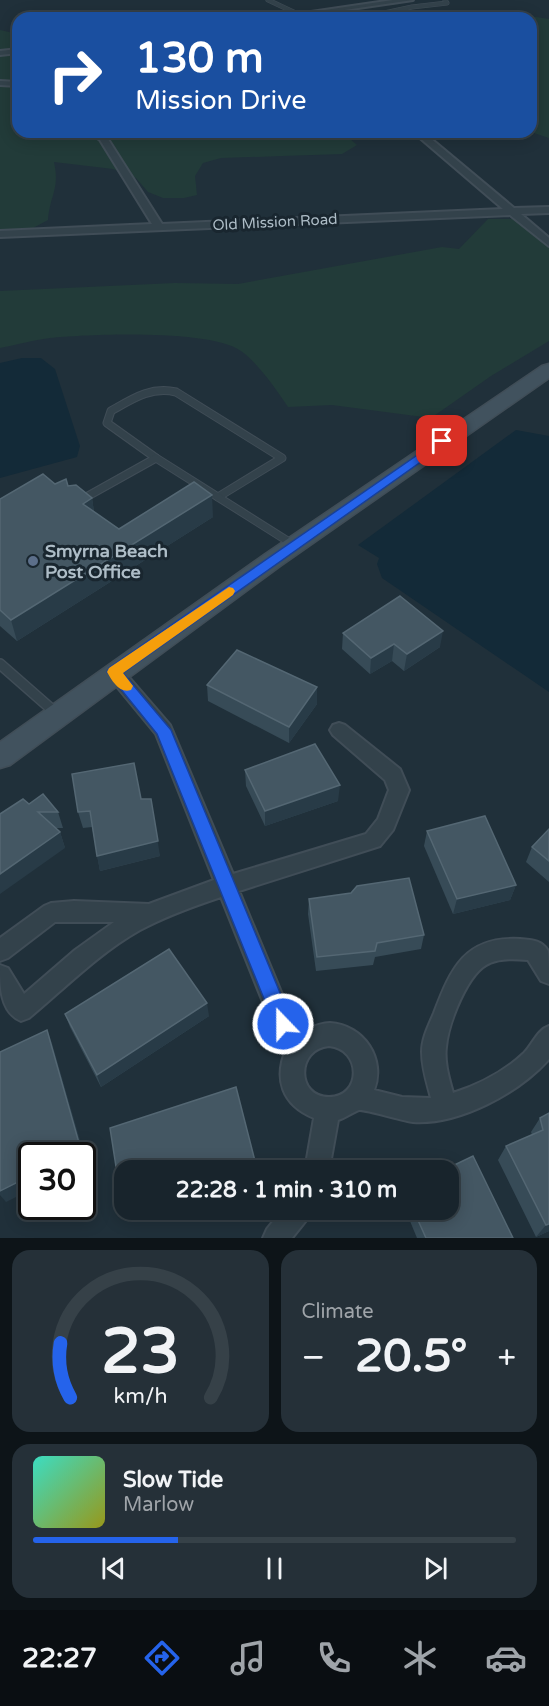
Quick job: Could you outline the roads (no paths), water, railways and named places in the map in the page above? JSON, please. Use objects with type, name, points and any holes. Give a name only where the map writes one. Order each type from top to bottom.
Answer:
[{"type":"street","points":[[322,12],[409,0]]},
{"type":"street","points":[[103,138],[155,218],[158,228]]},
{"type":"street","points":[[425,138],[549,243]]},
{"type":"street","name":"Old Mission Road","points":[[0,234],[549,210]]},
{"type":"street","points":[[3,751],[294,545],[549,370]]},
{"type":"street","points":[[114,672],[164,730],[283,1024],[301,1046]]},
{"type":"street","points":[[0,976],[21,1010],[111,935],[149,914],[226,884],[373,840],[386,824],[399,790],[393,775],[339,730]]},
{"type":"street","points":[[0,951],[51,913],[74,910],[149,914]]},
{"type":"street","points":[[445,1107],[434,1047],[454,985],[470,962],[486,953],[508,947],[533,950],[549,973]]},
{"type":"street","points":[[325,1034],[346,1038],[354,1045],[365,1065],[363,1088],[357,1097],[339,1109],[328,1110],[308,1102],[295,1085],[293,1064],[301,1046],[315,1035],[325,1034]]},
{"type":"street","points":[[357,1097],[401,1109],[432,1110],[445,1107],[512,1078],[546,1048],[549,1037]]},
{"type":"street","points":[[319,1160],[328,1110]]},
{"type":"street","points":[[276,1238],[290,1220]]},
{"type":"lane","points":[[268,0],[294,12]]},
{"type":"lane","points":[[391,12],[412,7],[434,6],[447,3],[446,0]]},
{"type":"lane","points":[[218,497],[282,458],[166,388],[151,390],[111,411],[107,423],[156,458],[294,545]]},
{"type":"lane","points":[[75,503],[156,458]]},
{"type":"lane","points":[[0,664],[57,714]]},
{"type":"water","points":[[22,358],[41,358],[55,369],[80,446],[77,457],[0,478],[0,363]]},
{"type":"water","points":[[516,430],[549,436],[549,692],[382,578],[377,564],[379,558],[358,545]]},
{"type":"place","name":"Smyrna Beach Post Office","points":[[33,561]]}]
